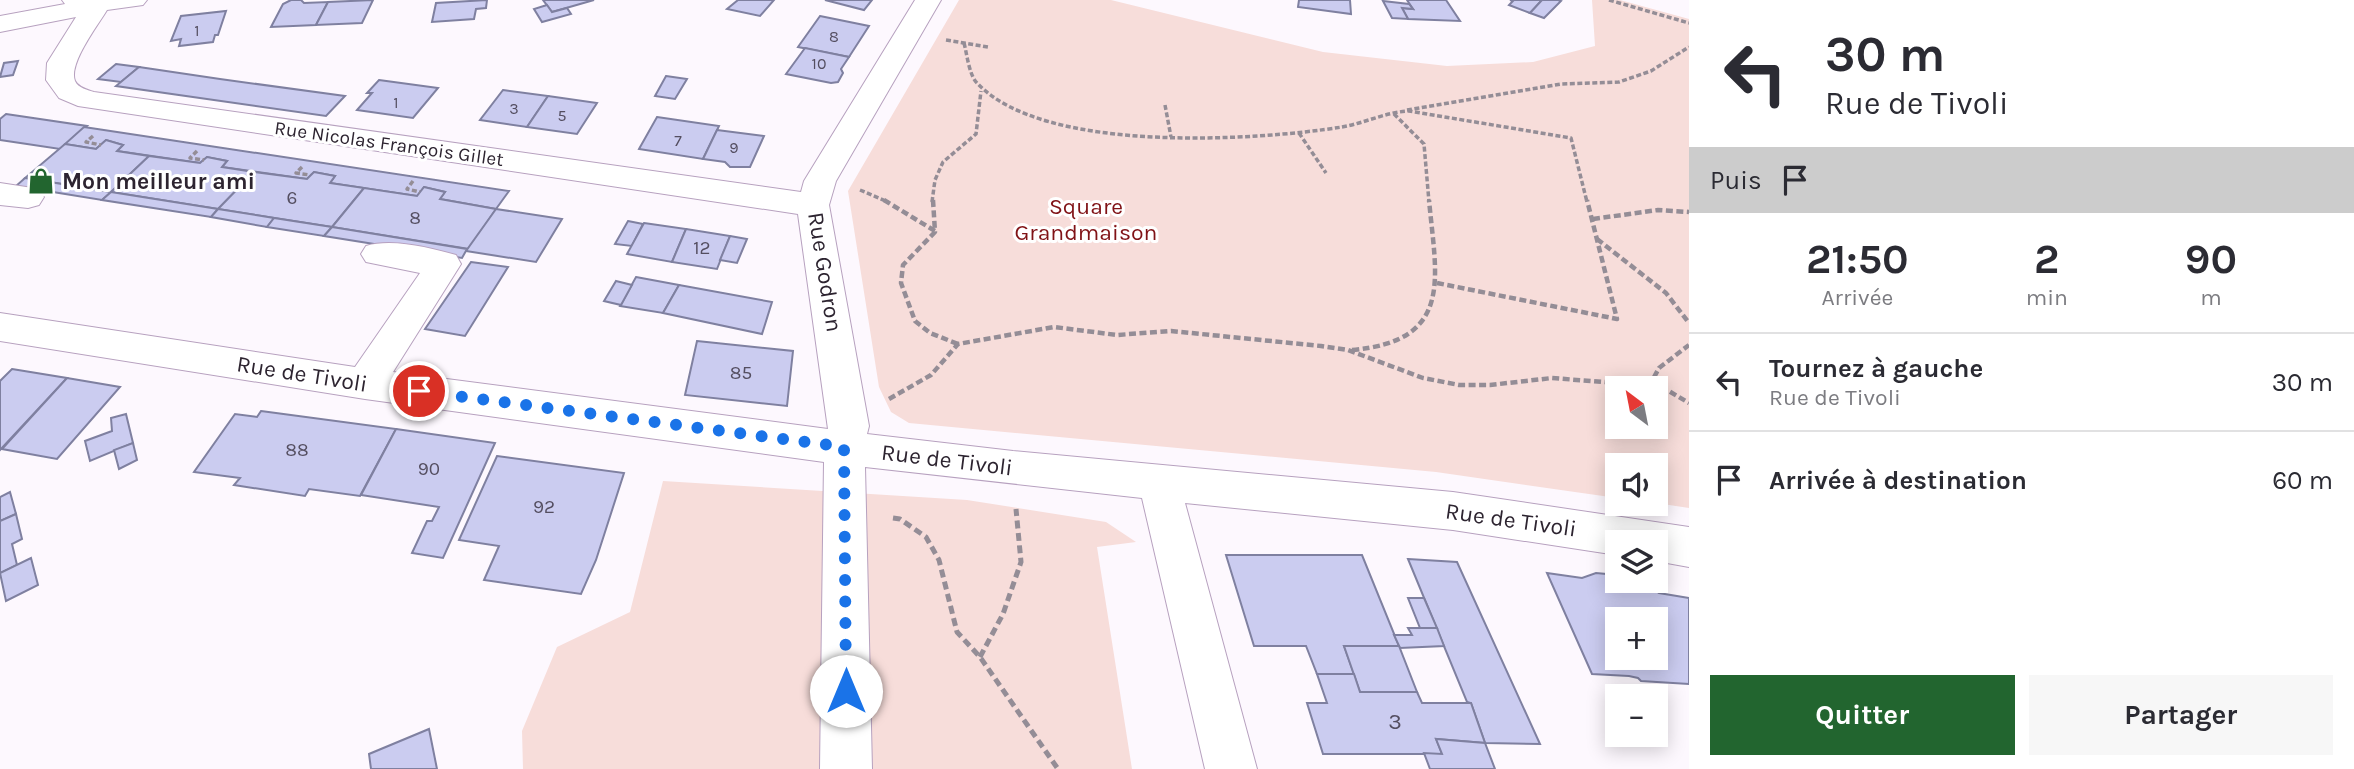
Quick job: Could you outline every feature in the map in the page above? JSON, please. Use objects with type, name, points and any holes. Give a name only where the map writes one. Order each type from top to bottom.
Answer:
[{"type":"street","points":[[0,6],[65,0]]},
{"type":"street","points":[[0,24],[69,11],[87,1],[134,0]]},
{"type":"street","name":"Rue Godron","points":[[846,769],[844,447],[849,426],[816,193],[928,0]]},
{"type":"street","name":"Rue Nicolas François Gillet","points":[[87,1],[61,63],[60,80],[69,92],[88,100],[816,193]]},
{"type":"street","points":[[365,384],[444,264],[378,254]]},
{"type":"street","name":"Rue de Tivoli","points":[[0,327],[365,384],[844,447],[1013,468],[1454,511],[1689,547]]},
{"type":"street","points":[[1159,482],[1231,769]]},
{"type":"path","points":[[1609,0],[1689,23]]},
{"type":"path","points":[[964,43],[963,59],[968,74],[981,91],[1018,112],[1081,130],[1211,139],[1346,127],[1405,110],[1561,84],[1619,82],[1651,71],[1689,47]]},
{"type":"path","points":[[1680,52],[1689,53]]},
{"type":"path","points":[[935,232],[932,211],[934,184],[944,161],[975,135],[979,124],[981,91]]},
{"type":"path","points":[[1165,105],[1171,137]]},
{"type":"path","points":[[1405,110],[1571,138],[1617,319],[1437,283]]},
{"type":"path","points":[[935,232],[903,265],[901,283],[915,321],[930,333],[958,344],[1054,327],[1117,335],[1185,332],[1277,340],[1348,350],[1371,349],[1413,332],[1428,315],[1437,283],[1424,144],[1394,114]]},
{"type":"path","points":[[1299,133],[1326,173]]},
{"type":"path","points":[[816,193],[854,187],[885,201],[935,232]]},
{"type":"path","points":[[1593,219],[1658,210],[1689,212]]},
{"type":"path","points":[[1596,238],[1666,293],[1689,323]]},
{"type":"path","points":[[846,403],[878,401],[898,396],[931,375],[958,344]]},
{"type":"path","points":[[1655,376],[1659,368],[1689,345]]},
{"type":"path","points":[[1348,350],[1423,378],[1459,385],[1490,385],[1552,378],[1605,383]]},
{"type":"path","points":[[1668,390],[1689,402]]},
{"type":"path","points":[[980,657],[1003,614],[1021,562],[1013,468]]},
{"type":"path","points":[[845,511],[900,519],[926,537],[939,560],[957,632],[980,657],[1058,769]]},
{"type":"green space","name":"Square Grandmaison","points":[[959,0],[1111,0],[1323,52],[1447,66],[1533,62],[1595,46],[1592,0],[1620,0],[1689,19],[1689,508],[1668,505],[1668,453],[1605,453],[1605,496],[1436,472],[909,423],[891,412],[879,387],[848,191]]},
{"type":"green space","points":[[663,481],[967,500],[1106,522],[1136,542],[1097,547],[1132,769],[523,769],[522,731],[557,647],[630,612]]},
{"type":"building","points":[[291,0],[301,0],[304,3],[328,2],[316,25],[271,27],[283,4]]},
{"type":"building","points":[[373,0],[362,23],[316,25],[328,2]]},
{"type":"building","points":[[487,0],[486,8],[476,9],[474,19],[432,22],[436,3]]},
{"type":"building","points":[[543,0],[594,0],[552,12]]},
{"type":"building","points":[[738,0],[774,0],[760,16],[727,9]]},
{"type":"building","points":[[825,0],[872,0],[864,10]]},
{"type":"building","points":[[1299,0],[1350,0],[1351,14],[1298,7]]},
{"type":"building","points":[[1407,0],[1446,0],[1460,21],[1408,19],[1402,8],[1413,9]]},
{"type":"building","points":[[1510,0],[1542,0],[1530,13],[1509,5],[1513,1]]},
{"type":"building","points":[[1542,0],[1561,1],[1544,18],[1530,13]]},
{"type":"building","points":[[1383,1],[1409,4],[1413,9],[1402,8],[1408,19],[1392,18]]},
{"type":"building","points":[[547,5],[552,12],[567,8],[571,14],[542,22],[534,9]]},
{"type":"building","points":[[226,11],[213,42],[179,46],[181,39],[171,41],[181,16]]},
{"type":"building","points":[[820,16],[869,26],[849,57],[798,47]]},
{"type":"building","points":[[805,48],[849,57],[841,69],[843,73],[838,82],[786,74]]},
{"type":"building","points":[[18,61],[13,75],[0,77],[4,63]]},
{"type":"building","points":[[116,64],[139,67],[121,82],[98,79]]},
{"type":"building","points":[[139,67],[345,96],[326,116],[116,86]]},
{"type":"building","points":[[666,76],[687,79],[675,99],[655,96]]},
{"type":"building","points":[[379,80],[438,88],[413,118],[357,110]]},
{"type":"building","points":[[503,90],[548,96],[527,127],[480,120]]},
{"type":"building","points":[[548,96],[597,103],[577,134],[527,127]]},
{"type":"building","points":[[6,114],[87,126],[60,149],[0,140],[0,119]]},
{"type":"building","points":[[657,117],[719,126],[703,159],[639,149]]},
{"type":"building","points":[[84,127],[509,191],[496,209],[440,199],[445,192],[424,187],[417,196],[330,183],[335,176],[314,172],[307,179],[222,167],[227,161],[207,157],[200,163],[117,151],[123,145],[106,140],[96,149],[65,144]]},
{"type":"building","points":[[717,130],[764,136],[750,167],[730,167],[725,162],[703,159]]},
{"type":"building","points":[[106,140],[123,145],[117,151],[149,156],[111,192],[25,178],[65,144],[96,149]]},
{"type":"building","points":[[149,156],[200,163],[207,157],[227,161],[222,167],[254,172],[218,209],[111,192]]},
{"type":"building","points":[[254,172],[307,179],[314,172],[335,176],[330,183],[364,188],[332,227],[218,209]]},
{"type":"building","points":[[25,178],[111,192],[102,200],[16,186]]},
{"type":"building","points":[[424,187],[445,192],[440,199],[496,209],[469,249],[332,227],[364,188],[417,196]]},
{"type":"building","points":[[111,192],[218,209],[211,217],[102,200]]},
{"type":"building","points":[[218,209],[274,218],[267,227],[211,217]]},
{"type":"building","points":[[496,209],[562,219],[536,262],[466,251]]},
{"type":"building","points":[[274,218],[332,227],[324,236],[267,227]]},
{"type":"building","points":[[628,221],[643,224],[632,246],[615,244]]},
{"type":"building","points":[[644,223],[686,229],[672,262],[627,254]]},
{"type":"building","points":[[332,227],[467,249],[462,258],[324,236]]},
{"type":"building","points":[[686,229],[730,236],[717,269],[672,262]]},
{"type":"building","points":[[730,236],[747,239],[737,263],[720,260]]},
{"type":"building","points":[[471,262],[508,267],[465,336],[425,329]]},
{"type":"building","points":[[636,277],[679,285],[663,313],[620,306]]},
{"type":"building","points":[[616,281],[632,285],[621,305],[604,301]]},
{"type":"building","points":[[679,285],[772,302],[762,334],[663,313]]},
{"type":"building","points":[[697,341],[793,351],[787,406],[685,395]]},
{"type":"building","points":[[12,369],[67,378],[0,450],[0,381]]},
{"type":"building","points":[[67,378],[120,387],[57,459],[2,449]]},
{"type":"building","points":[[261,411],[396,429],[360,496],[309,489],[305,496],[234,485],[240,478],[194,472],[235,414],[257,417]]},
{"type":"building","points":[[126,414],[133,443],[90,461],[85,441],[112,431],[111,418]]},
{"type":"building","points":[[396,429],[495,443],[443,558],[412,553],[427,521],[432,521],[439,507],[361,495]]},
{"type":"building","points":[[133,443],[137,460],[119,469],[114,450]]},
{"type":"building","points":[[497,456],[624,473],[596,560],[581,594],[484,580],[499,546],[459,540]]},
{"type":"building","points":[[10,492],[16,514],[0,521],[0,497]]},
{"type":"building","points":[[16,514],[22,539],[12,544],[17,565],[0,573],[0,521]]},
{"type":"building","points":[[1226,555],[1362,555],[1399,646],[1344,646],[1354,674],[1317,674],[1306,646],[1254,646]]},
{"type":"building","points":[[31,558],[38,585],[6,601],[0,573]]},
{"type":"building","points":[[1408,559],[1457,562],[1540,744],[1485,743],[1471,703],[1467,702]]},
{"type":"building","points":[[1547,573],[1582,578],[1596,573],[1605,574],[1605,593],[1659,593],[1689,598],[1689,684],[1641,681],[1629,676],[1592,674]]},
{"type":"building","points":[[1408,598],[1424,598],[1437,628],[1420,628]]},
{"type":"building","points":[[1408,628],[1437,628],[1444,646],[1400,648],[1394,635],[1412,635]]},
{"type":"building","points":[[1344,646],[1399,646],[1417,692],[1360,692]]},
{"type":"building","points":[[1317,674],[1354,674],[1360,692],[1417,692],[1422,703],[1471,703],[1485,743],[1436,739],[1442,754],[1323,754],[1307,703],[1327,703]]},
{"type":"building","points":[[429,729],[437,769],[371,769],[369,754]]},
{"type":"building","points":[[1436,739],[1485,743],[1495,769],[1430,769],[1424,753],[1442,754]]},
{"type":"place","name":"Mon meilleur ami","points":[[41,181]]},
{"type":"route","points":[[419,391],[844,447],[846,691]]}]
